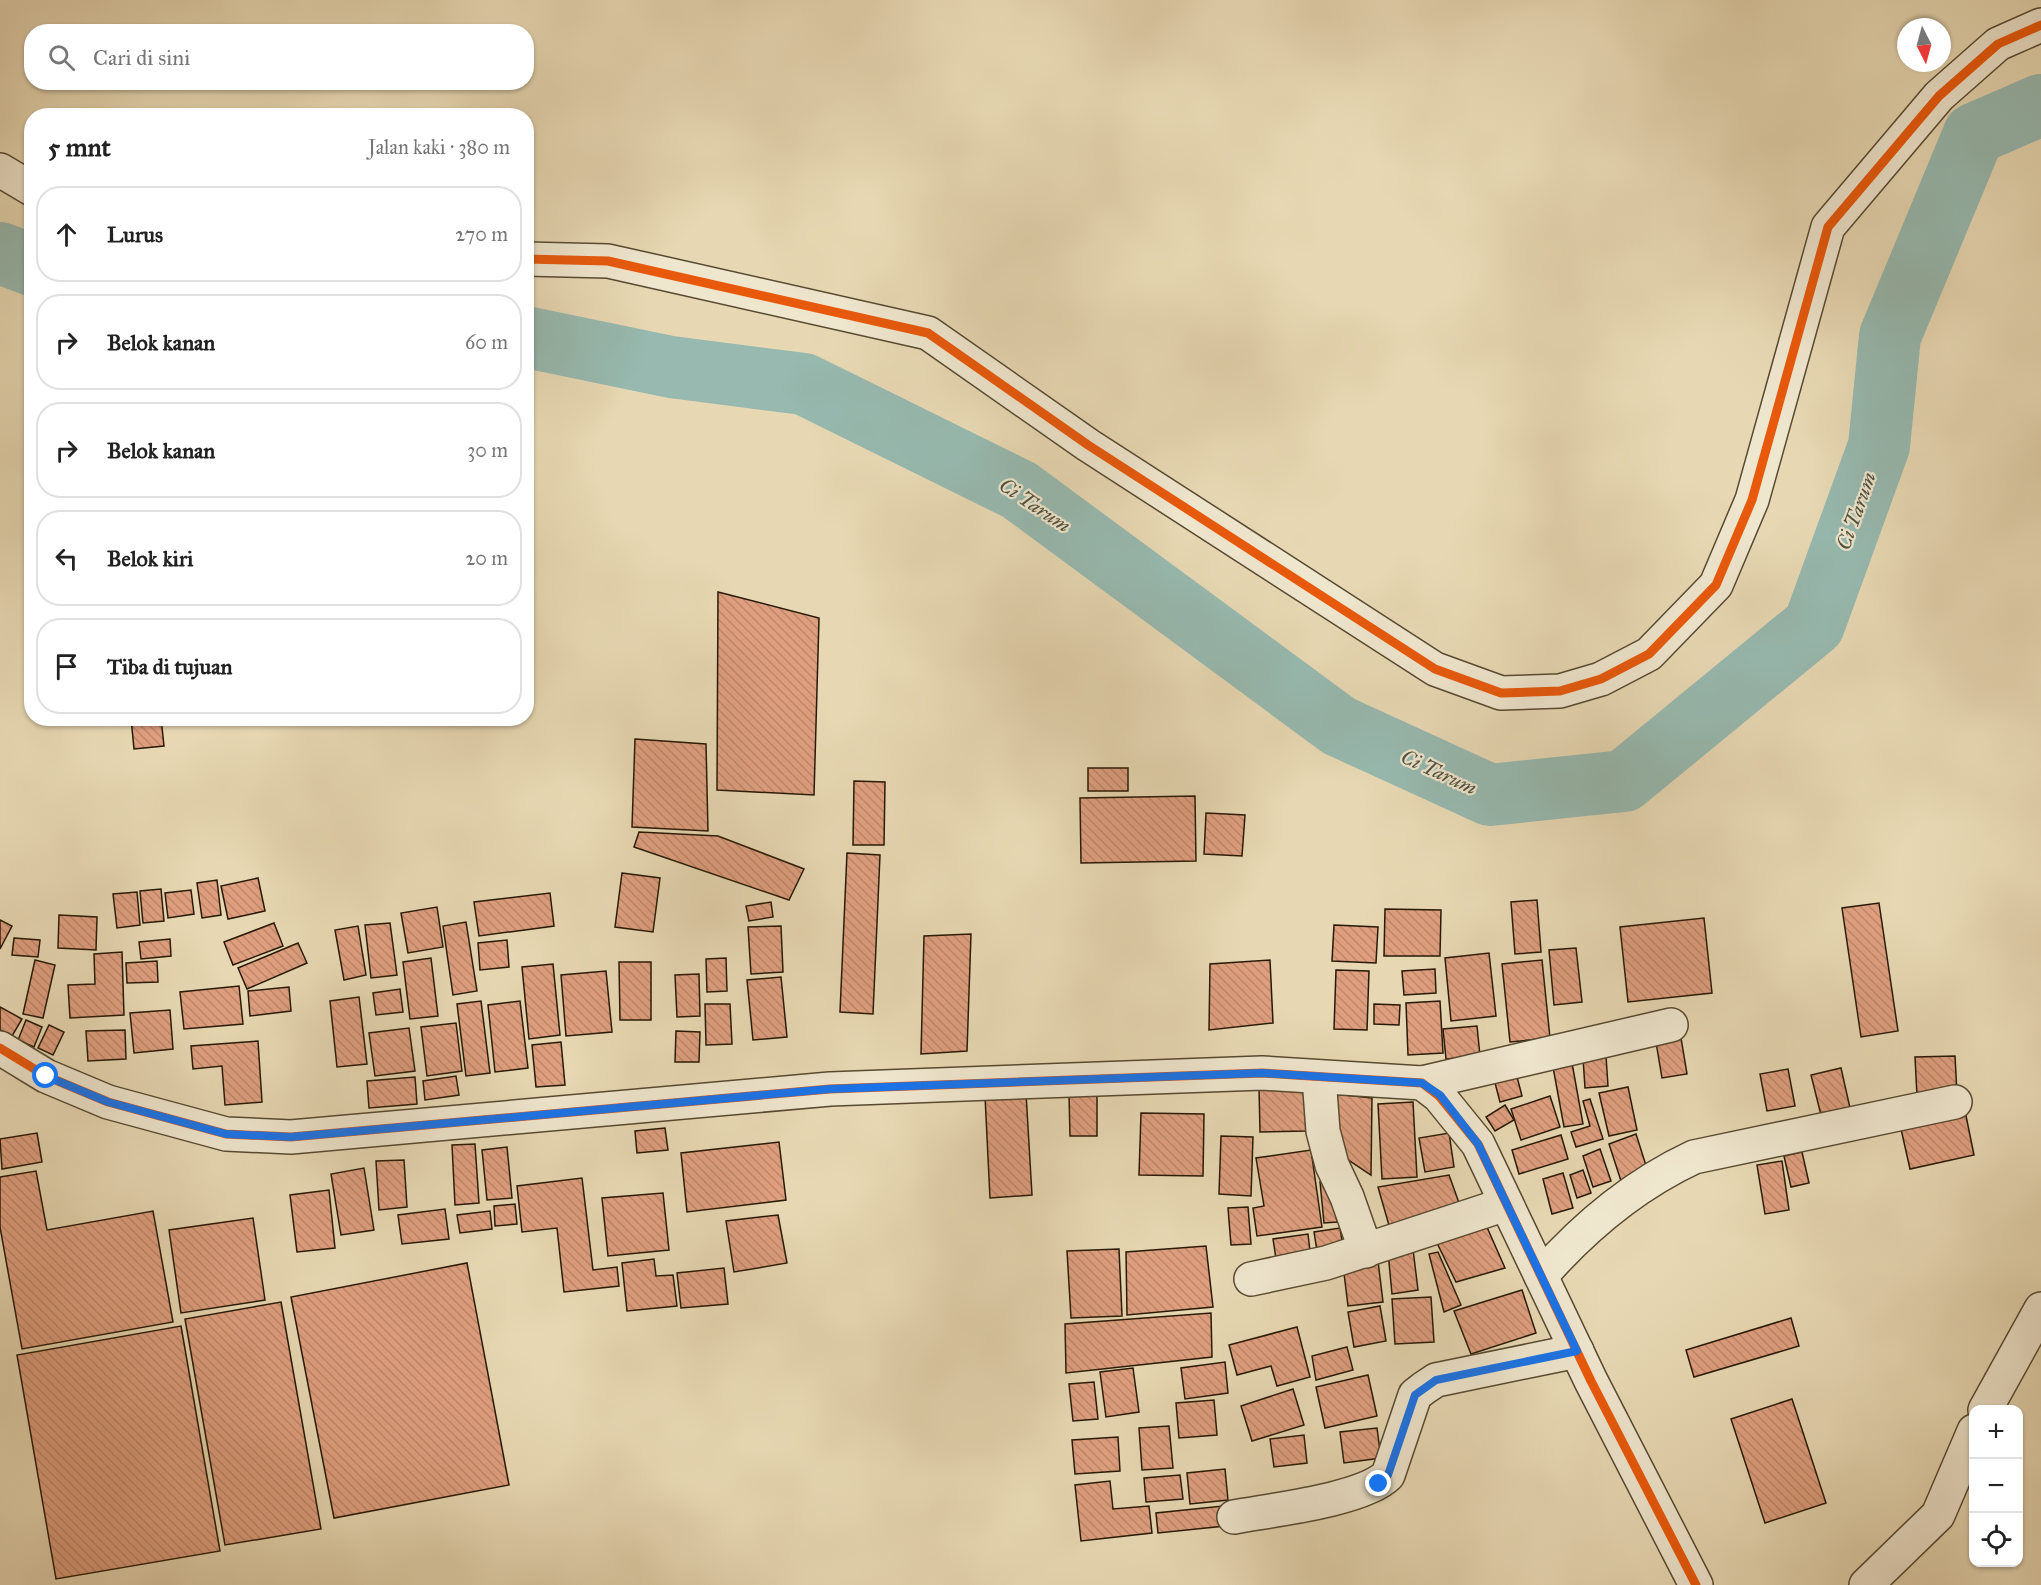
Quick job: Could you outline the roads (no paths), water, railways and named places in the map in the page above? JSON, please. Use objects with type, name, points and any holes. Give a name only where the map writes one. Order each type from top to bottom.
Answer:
[{"type":"street","points":[[534,259],[608,261],[928,333],[1088,445],[1435,669],[1502,693],[1560,691],[1601,679],[1649,654],[1716,585],[1752,500],[1828,227],[1939,96],[1998,44],[2041,25]]},
{"type":"street","points":[[0,170],[24,184]]},
{"type":"street","points":[[0,1048],[46,1076],[119,1106],[226,1134],[291,1137],[830,1089],[1262,1073],[1422,1083],[1671,1025]]},
{"type":"street","points":[[1320,1077],[1323,1131],[1332,1165],[1347,1197],[1366,1251]]},
{"type":"street","points":[[1422,1083],[1440,1095],[1478,1144],[1577,1351],[1696,1585]]},
{"type":"street","points":[[1541,1276],[1571,1242],[1620,1202],[1662,1172],[1694,1157],[1955,1102]]},
{"type":"street","points":[[1251,1279],[1326,1263],[1506,1204]]},
{"type":"street","points":[[1988,1405],[2041,1309]]},
{"type":"street","points":[[1234,1517],[1354,1493],[1379,1484],[1388,1475],[1415,1395],[1436,1380],[1577,1351]]},
{"type":"street","points":[[1866,1585],[1938,1515],[1969,1443]]},
{"type":"waterway","name":"Ci Tarum","points":[[534,339],[671,367],[804,384],[1019,490],[1339,726],[1490,795],[1624,781],[1814,625],[1879,446],[1890,336],[1974,134],[2041,105]]},
{"type":"waterway","name":"Ci Tarum","points":[[0,253],[24,262]]}]
